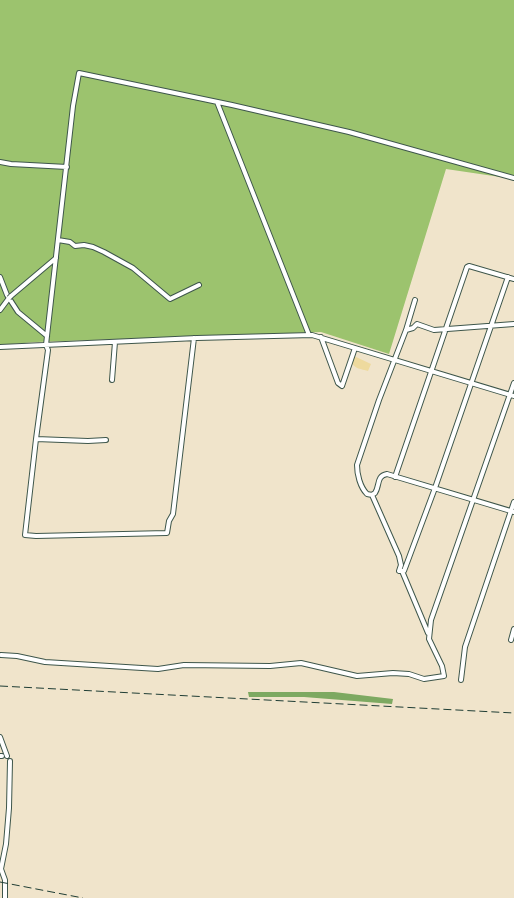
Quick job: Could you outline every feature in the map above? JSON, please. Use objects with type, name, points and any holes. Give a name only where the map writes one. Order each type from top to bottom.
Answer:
[{"type":"street","points":[[194,338],[184,409],[173,514],[168,522],[167,533],[25,535],[48,350],[46,345],[73,106],[79,73],[349,132],[514,178]]},
{"type":"street","points":[[218,102],[309,335]]},
{"type":"street","points":[[0,162],[66,167]]},
{"type":"street","points":[[58,240],[70,242],[76,246],[93,247],[104,252],[133,268],[170,299],[199,285]]},
{"type":"street","points":[[0,310],[10,297],[56,258]]},
{"type":"street","points":[[395,477],[433,372],[467,267],[514,279]]},
{"type":"street","points":[[0,277],[7,295],[18,312],[47,336]]},
{"type":"street","points":[[402,572],[405,569],[508,277]]},
{"type":"street","points":[[1,656],[17,656],[45,662],[158,668],[184,665],[270,666],[301,663],[357,676],[392,673],[409,674],[424,679],[444,676],[442,666],[402,572],[399,571],[401,566],[399,556],[372,495],[367,494],[362,487],[357,465],[415,300]]},
{"type":"street","points":[[406,330],[413,328],[417,324],[434,330],[514,324]]},
{"type":"street","points":[[0,347],[309,335],[512,395]]},
{"type":"street","points":[[321,337],[338,383],[342,386],[355,348]]},
{"type":"street","points":[[112,380],[116,342]]},
{"type":"street","points":[[428,633],[472,499],[512,395],[514,383]]},
{"type":"street","points":[[36,439],[106,440]]},
{"type":"street","points":[[372,495],[377,490],[378,480],[387,474],[512,511]]},
{"type":"street","points":[[461,680],[465,647],[514,502]]},
{"type":"street","points":[[510,640],[514,629]]},
{"type":"street","points":[[0,737],[3,756]]},
{"type":"street","points":[[5,898],[6,880],[1,869],[6,844],[10,761]]},
{"type":"green space","points":[[0,0],[514,0],[514,179],[446,169],[389,354],[321,332],[36,342],[0,345]]},
{"type":"green space","points":[[248,692],[334,692],[393,699],[392,704],[304,697],[249,697]]},
{"type":"sand","points":[[354,356],[371,364],[368,371],[354,366],[351,362]]},
{"type":"railway","points":[[0,686],[514,713]]},
{"type":"railway","points":[[0,882],[83,898]]}]
